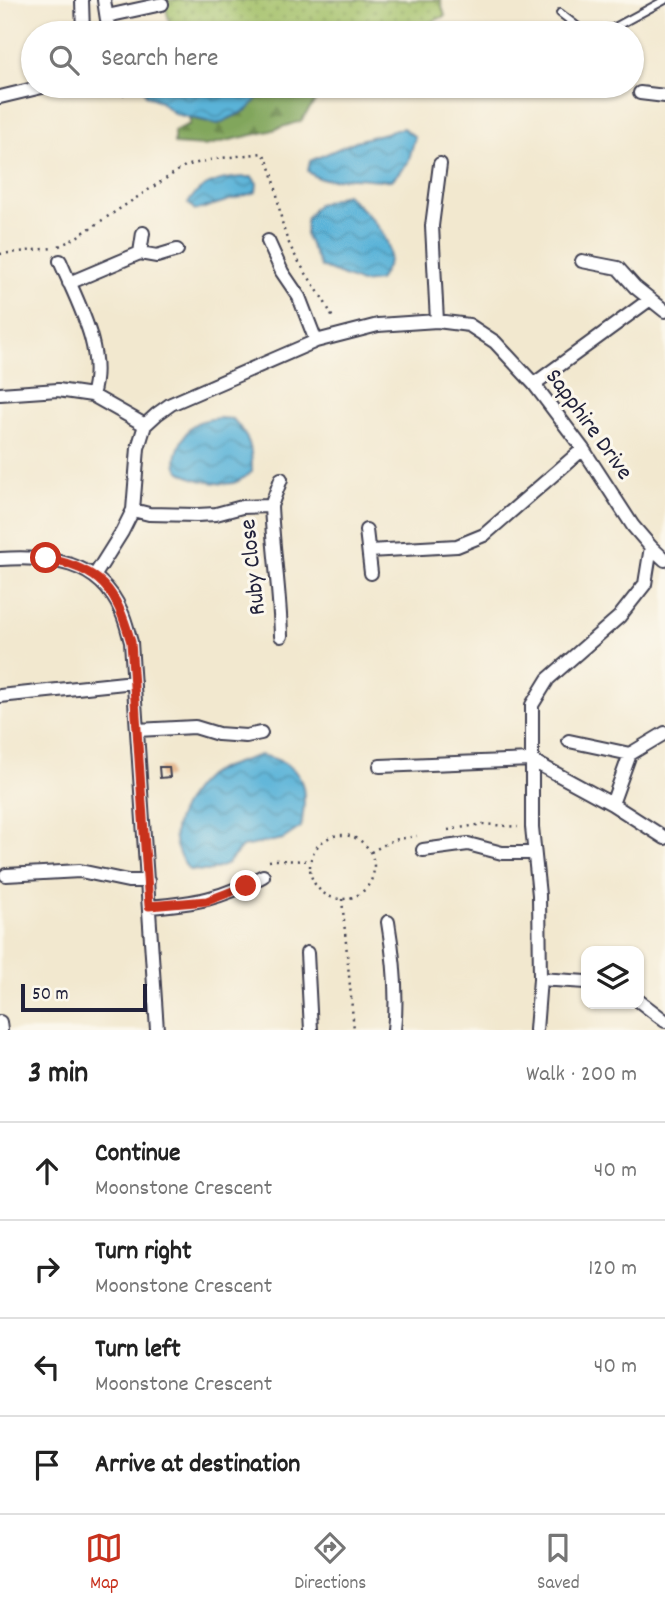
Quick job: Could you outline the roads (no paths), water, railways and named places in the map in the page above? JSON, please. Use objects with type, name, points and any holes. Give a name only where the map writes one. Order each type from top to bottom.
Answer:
[{"type":"street","points":[[82,0],[83,21]]},
{"type":"street","points":[[104,0],[108,21]]},
{"type":"street","points":[[107,16],[162,4]]},
{"type":"street","points":[[0,97],[21,92]]},
{"type":"street","points":[[644,93],[665,96]]},
{"type":"street","points":[[438,321],[432,226],[440,164]]},
{"type":"street","points":[[140,253],[143,233]]},
{"type":"street","points":[[268,241],[282,272],[299,298],[316,341]]},
{"type":"street","points":[[69,283],[140,253],[157,256],[177,250]]},
{"type":"street","points":[[60,261],[96,355],[97,374],[92,395]]},
{"type":"street","points":[[582,261],[618,268],[649,300],[665,311]]},
{"type":"street","points":[[534,384],[649,300]]},
{"type":"street","name":"Sapphire Drive","points":[[145,425],[171,404],[316,341],[378,325],[438,321],[469,325],[495,342],[534,384],[583,449],[633,526],[665,560]]},
{"type":"street","points":[[0,394],[58,390],[92,395],[145,425],[138,448],[133,510],[95,575]]},
{"type":"street","points":[[369,551],[457,546],[484,535],[583,449]]},
{"type":"street","points":[[271,506],[281,479]]},
{"type":"street","name":"Ruby Close","points":[[133,510],[149,514],[206,514],[242,507],[271,506],[282,636]]},
{"type":"street","points":[[366,530],[371,573]]},
{"type":"street","points":[[536,1030],[540,979],[539,895],[532,827],[532,705],[548,679],[619,617],[645,584],[651,547]]},
{"type":"street","points":[[0,559],[46,558],[73,564],[95,575],[108,588],[121,610],[131,642],[158,1030]]},
{"type":"street","points":[[0,696],[134,682]]},
{"type":"street","points":[[137,730],[194,727],[218,734],[246,736],[261,733]]},
{"type":"street","points":[[612,804],[630,754],[665,733]]},
{"type":"street","points":[[569,741],[630,754]]},
{"type":"street","points":[[380,766],[531,760],[612,804],[665,838]]},
{"type":"street","points":[[423,850],[468,844],[502,853],[534,853]]},
{"type":"street","points":[[6,875],[80,871],[128,881],[148,881]]},
{"type":"street","points":[[149,906],[207,901],[228,894],[263,876]]},
{"type":"street","points":[[388,922],[394,960],[394,1030]]},
{"type":"street","points":[[307,953],[311,1030]]},
{"type":"street","points":[[540,979],[581,982]]},
{"type":"street","points":[[644,1005],[665,1021]]},
{"type":"street","points":[[0,1022],[1,1030]]},
{"type":"lane","points":[[626,21],[665,0]]},
{"type":"lane","points":[[560,13],[570,21]]},
{"type":"water","points":[[152,98],[257,98],[249,109],[218,124],[175,114]]},
{"type":"water","points":[[403,128],[415,137],[408,163],[392,180],[323,179],[308,171],[310,161],[356,141]]},
{"type":"water","points":[[252,177],[257,183],[256,192],[195,210],[188,203],[200,189],[216,181]]},
{"type":"water","points":[[346,194],[376,224],[387,242],[389,261],[379,281],[361,283],[321,267],[306,236],[306,219],[317,205]]},
{"type":"water","points":[[219,418],[233,419],[246,437],[250,449],[252,472],[233,483],[193,478],[180,471],[177,466],[179,448],[189,430],[199,422]]},
{"type":"water","points":[[260,755],[287,764],[300,779],[304,800],[301,827],[283,839],[242,847],[226,865],[210,871],[189,870],[182,860],[175,840],[176,824],[188,798],[210,774]]}]
